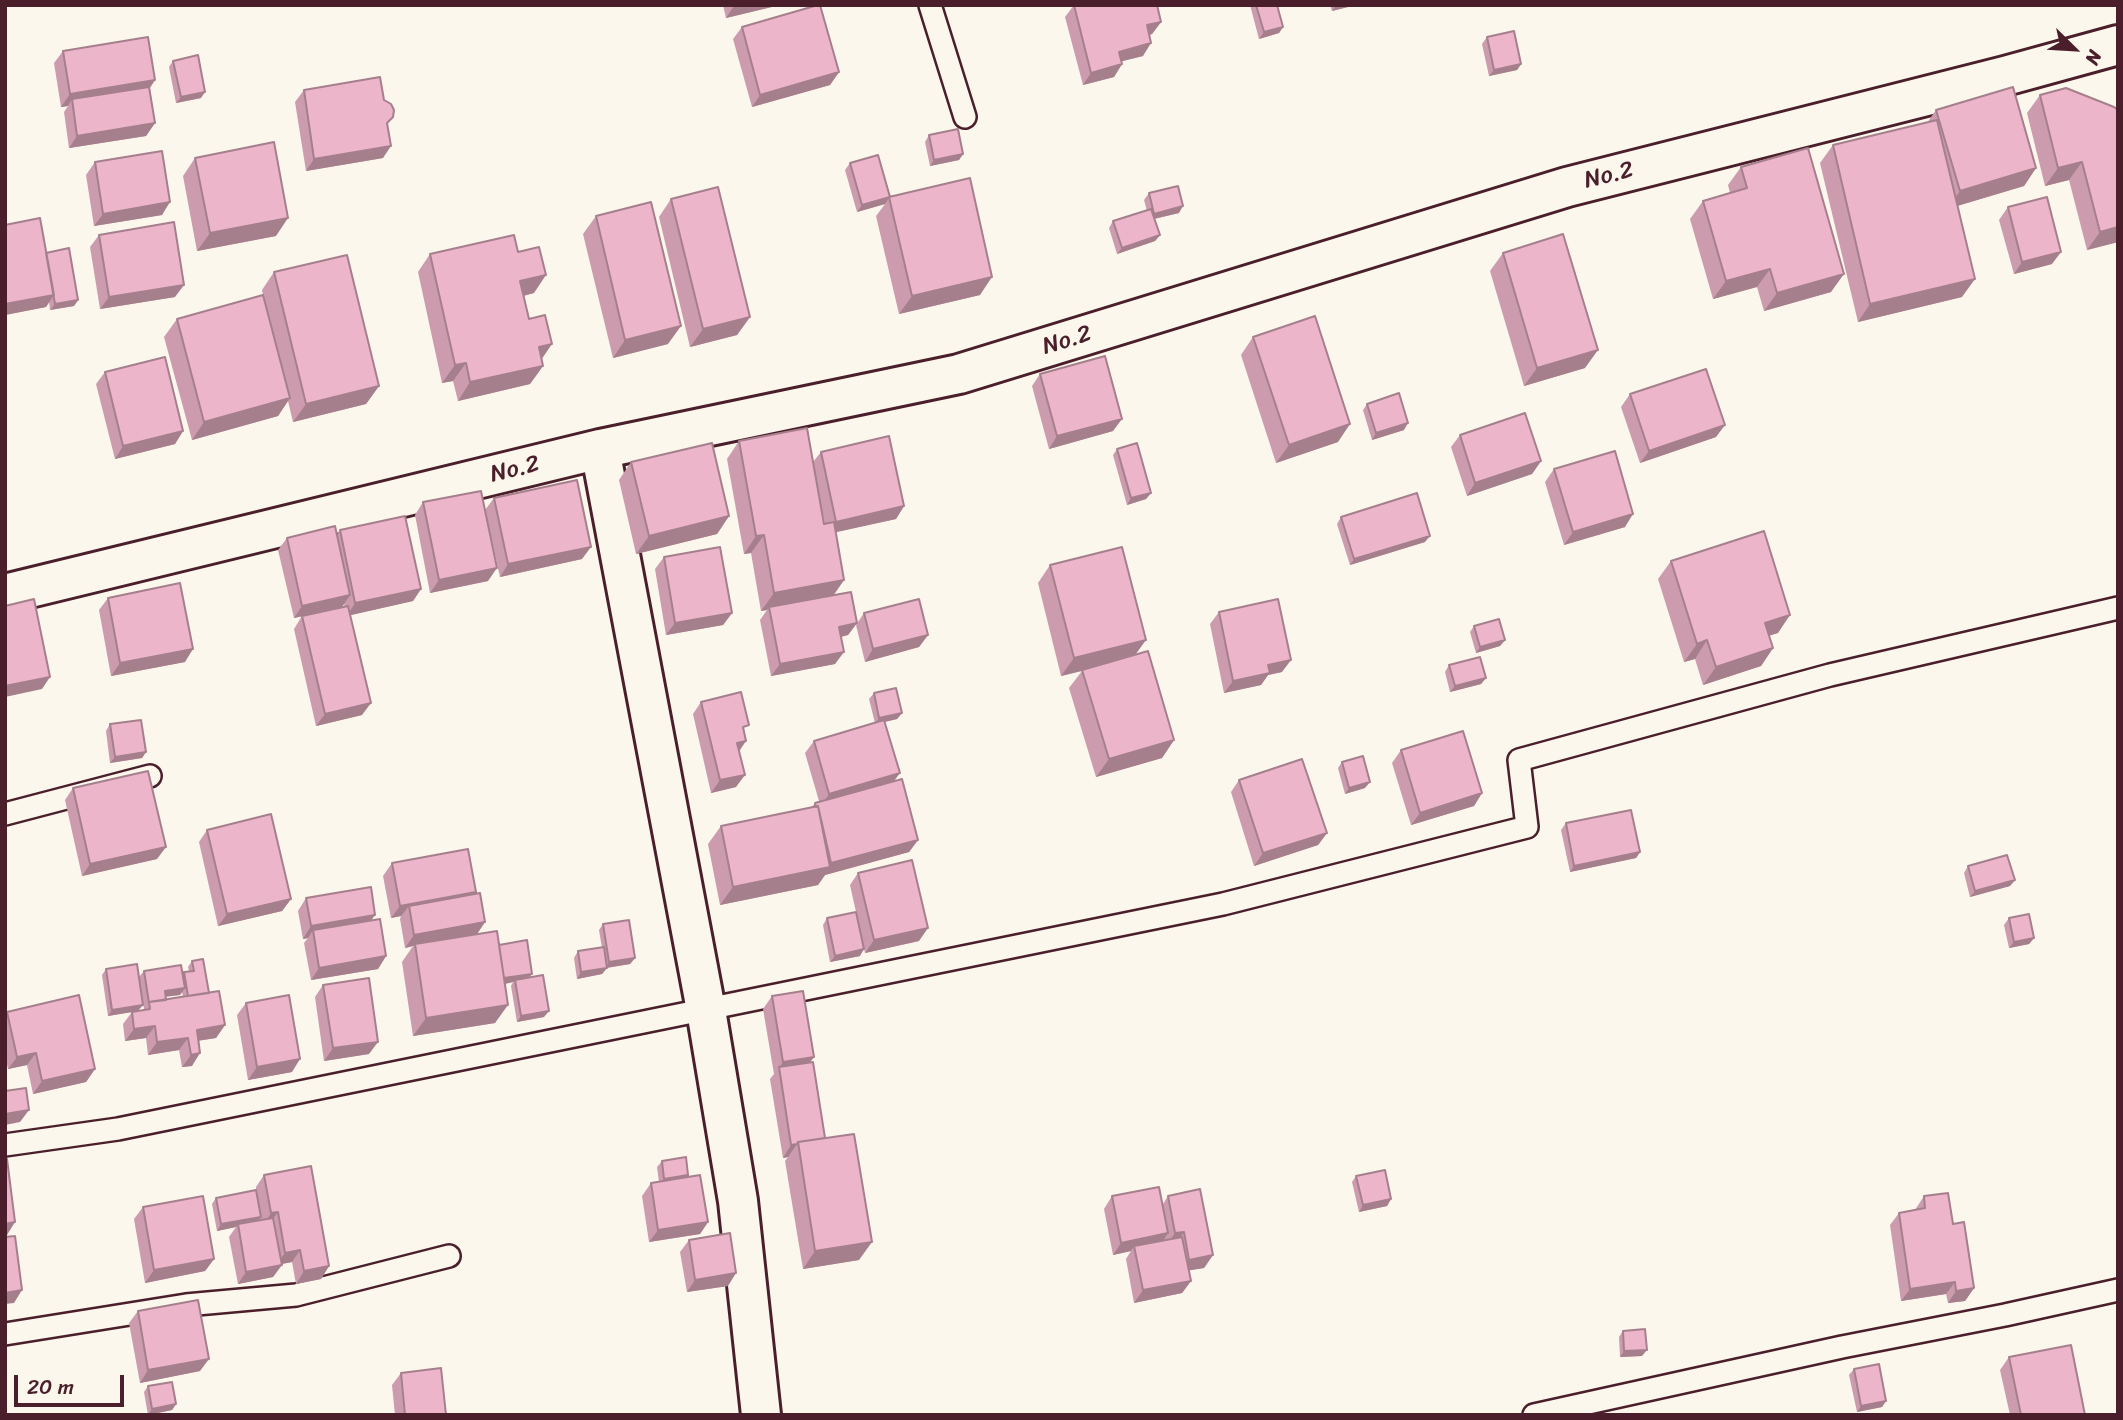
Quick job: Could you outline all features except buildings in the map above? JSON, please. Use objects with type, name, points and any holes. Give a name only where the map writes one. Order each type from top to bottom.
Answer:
[{"type":"street","name":"No.2","points":[[5,594],[600,449],[959,374],[1567,187],[2118,45]]},
{"type":"street","points":[[600,449],[706,1010],[738,1201],[761,1415]]},
{"type":"lane","points":[[930,5],[965,117]]},
{"type":"lane","points":[[5,1145],[132,1126],[1223,904],[1527,827],[1519,760],[1830,675],[2118,608]]},
{"type":"lane","points":[[5,814],[150,776]]},
{"type":"lane","points":[[5,1334],[186,1305],[296,1295],[449,1256]]},
{"type":"lane","points":[[1535,1415],[2118,1290]]}]
